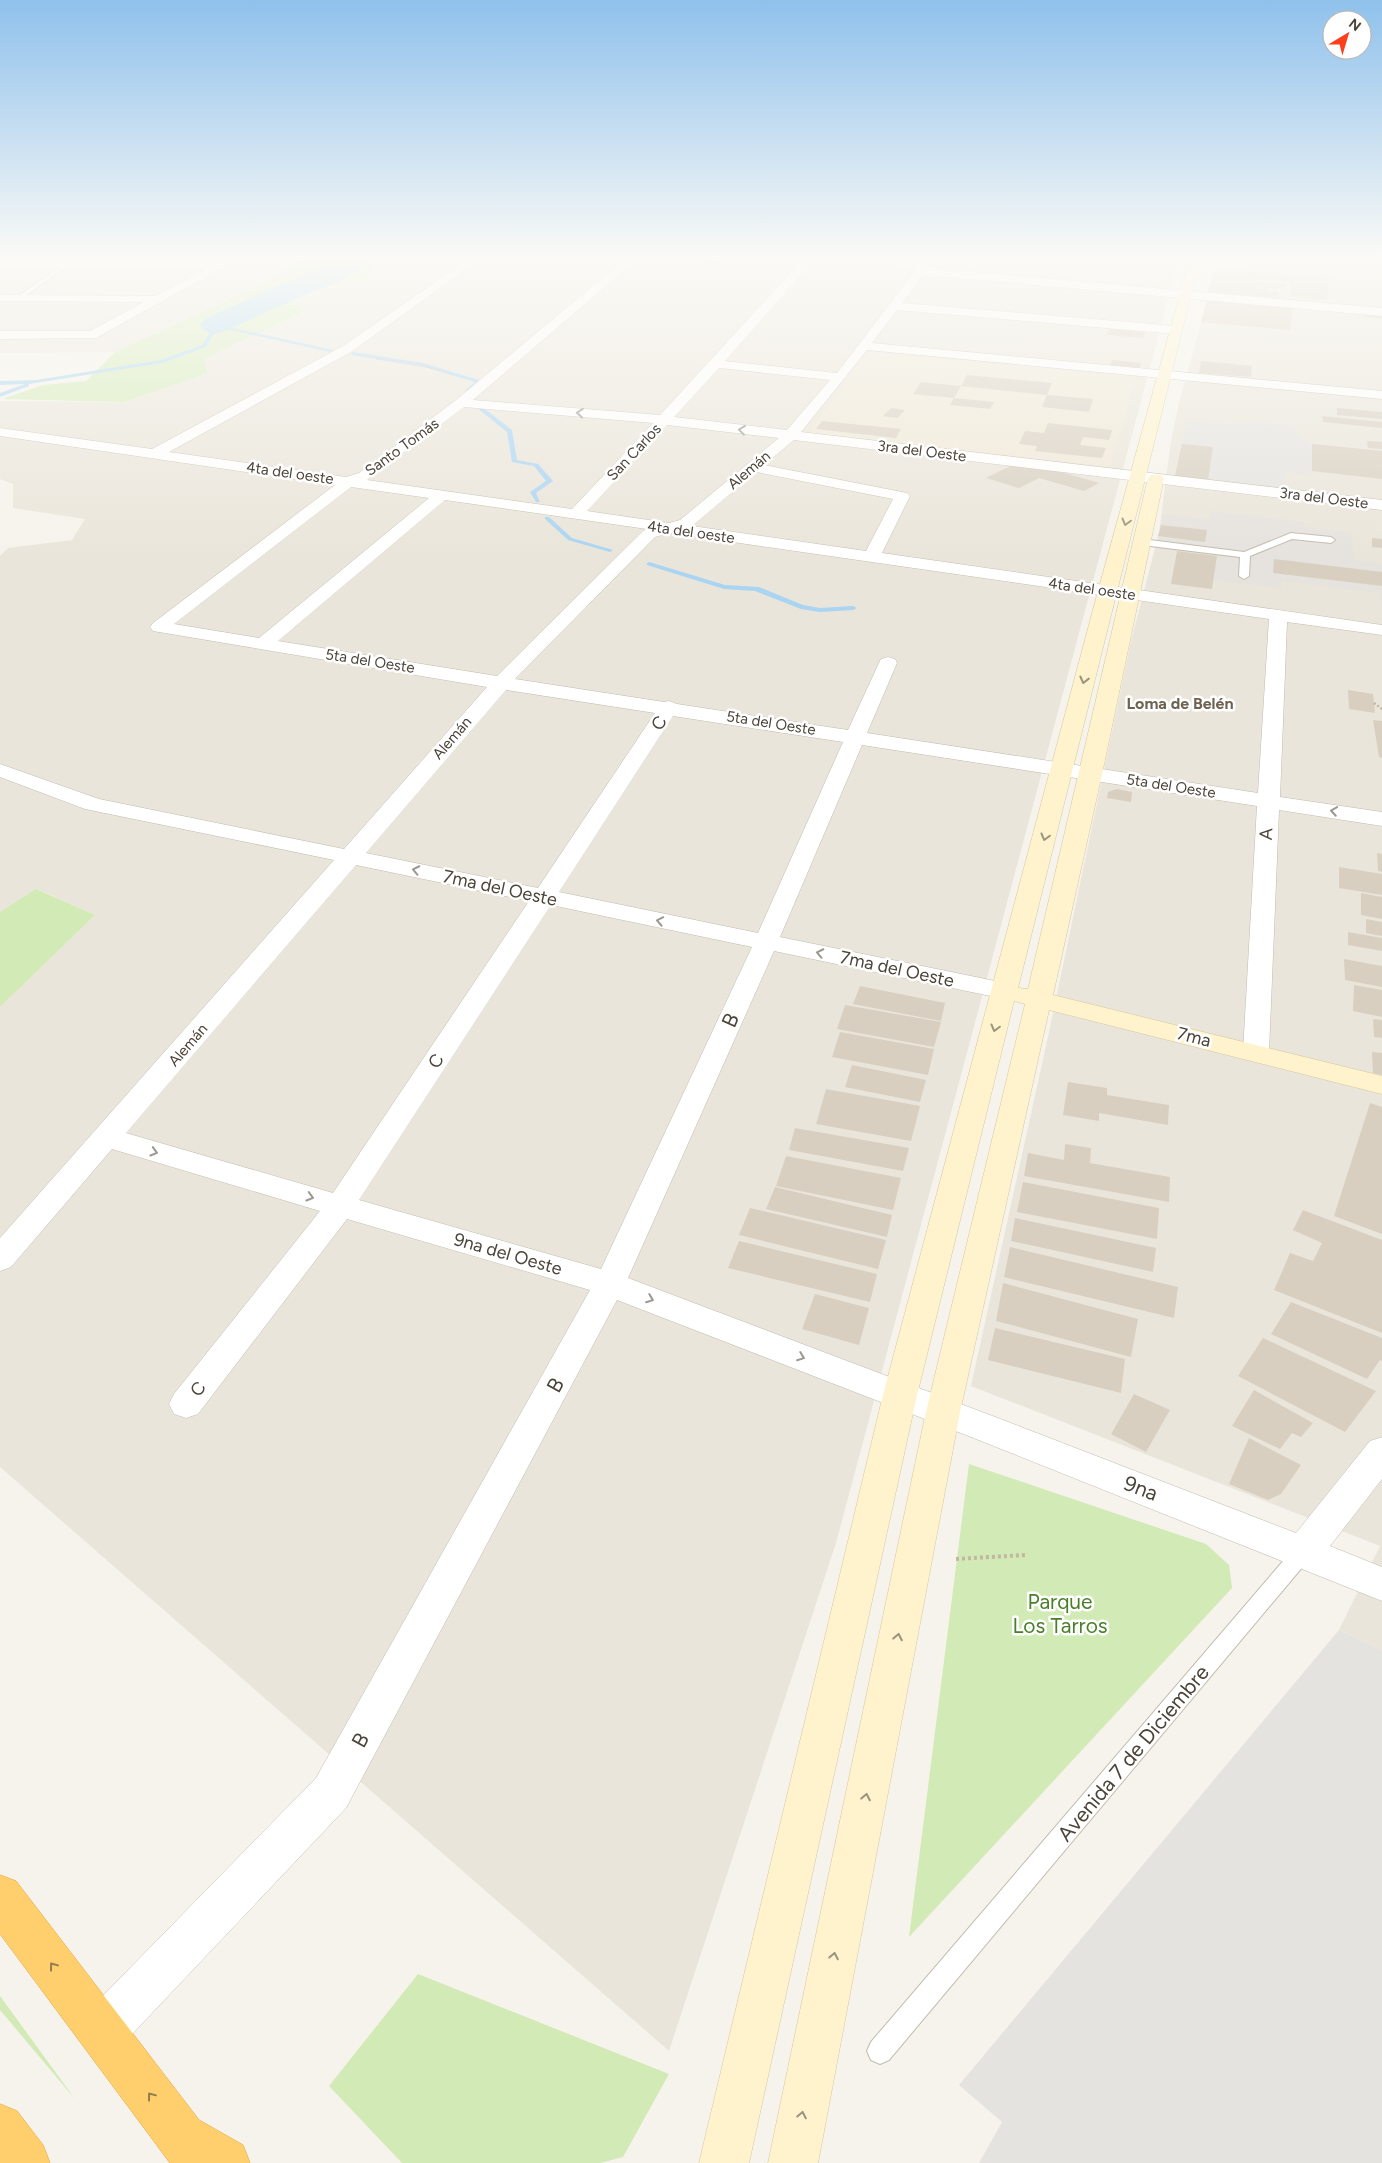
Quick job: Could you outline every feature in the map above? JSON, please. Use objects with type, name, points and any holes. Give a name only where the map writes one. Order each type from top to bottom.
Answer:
[{"type":"highway","points":[[0,1897],[190,2149],[225,2163]]},
{"type":"highway","points":[[0,2128],[25,2163]]},
{"type":"main road","points":[[1171,374],[1173,356]]},
{"type":"main road","points":[[793,2163],[943,1412],[1039,998],[1076,771],[1175,356]]},
{"type":"main road","points":[[1118,593],[1142,542],[1147,477]]},
{"type":"main road","points":[[724,2163],[900,1395],[1005,991],[1076,771]]},
{"type":"main road","name":"7ma","points":[[1005,991],[1256,1052],[1382,1085]]},
{"type":"street","points":[[152,455],[335,356]]},
{"type":"street","name":"Santo Tomás","points":[[159,627],[349,481],[364,476],[464,401],[517,356]]},
{"type":"street","name":"San Carlos","points":[[575,515],[723,356]]},
{"type":"street","name":"Alemán","points":[[0,1259],[501,683],[649,534],[686,524],[790,436],[857,356]]},
{"type":"street","points":[[974,356],[1382,394]]},
{"type":"street","points":[[716,364],[840,377]]},
{"type":"street","name":"3ra del Oeste","points":[[464,401],[664,420],[1382,505]]},
{"type":"street","name":"4ta del oeste","points":[[0,432],[1382,630]]},
{"type":"street","points":[[752,467],[902,496],[871,558]]},
{"type":"street","points":[[263,644],[442,495]]},
{"type":"street","name":"A","points":[[1256,1052],[1278,615]]},
{"type":"street","name":"5ta del Oeste","points":[[159,627],[501,683],[669,707],[1382,819]]},
{"type":"street","name":"B","points":[[102,2030],[331,1793],[610,1284],[766,942],[888,663]]},
{"type":"street","name":"C","points":[[186,1404],[340,1206],[669,707]]},
{"type":"street","name":"7ma del Oeste","points":[[0,770],[93,804],[1005,991]]},
{"type":"street","name":"9na del Oeste","points":[[107,1138],[610,1284],[900,1395]]},
{"type":"street","name":"9na","points":[[900,1395],[1382,1584]]},
{"type":"street","name":"Avenida 7 de Diciembre","points":[[1303,1552],[1382,1452]]},
{"type":"lane","points":[[1142,542],[1245,555],[1291,536],[1331,540]]},
{"type":"lane","points":[[1244,576],[1245,555]]},
{"type":"lane","name":"Avenida 7 de Diciembre","points":[[880,2051],[1303,1552]]},
{"type":"path","points":[[352,356],[430,368],[474,381],[458,396],[464,401]]},
{"type":"path","points":[[1374,703],[1382,709]]},
{"type":"path","points":[[956,1559],[1025,1555]]},
{"type":"shaded area","points":[[210,356],[1153,356],[836,1543],[669,2051],[0,1467],[0,1007],[95,915],[37,889],[0,912],[0,556],[8,548],[72,540],[85,519],[13,508],[13,484],[0,479],[0,401],[124,402],[208,373],[204,359]]},
{"type":"shaded area","points":[[865,356],[910,356],[1136,377],[1110,467],[808,434]]},
{"type":"shaded area","points":[[1192,356],[1382,356],[1382,1650],[1339,1630],[1380,1546],[971,1386],[1048,1037],[1131,641],[1159,533],[1171,441]]},
{"type":"shaded area","points":[[1187,420],[1229,424],[1247,422],[1295,425],[1296,433],[1312,444],[1311,475],[1284,472],[1283,488],[1208,480],[1213,448],[1182,444]]},
{"type":"shaded area","points":[[1212,511],[1304,522],[1303,527],[1352,532],[1353,560],[1382,564],[1382,611],[1380,593],[1282,581],[1281,588],[1214,580],[1217,556],[1155,549],[1158,536],[1205,542],[1206,530],[1161,525],[1163,514],[1210,519]]},
{"type":"shaded area","points":[[1339,1630],[1382,1650],[1382,2163],[979,2163],[1002,2122],[959,2085]]},
{"type":"green space","points":[[111,356],[210,356],[204,359],[208,373],[124,402],[2,399],[43,385],[86,381]]},
{"type":"green space","points":[[36,889],[95,915],[0,1007],[0,912]]},
{"type":"green space","name":"Parque Los Tarros","points":[[969,1464],[1206,1544],[1229,1565],[1232,1588],[909,1937]]},
{"type":"green space","points":[[418,1974],[669,2074],[623,2157],[600,2163],[402,2163],[329,2086]]},
{"type":"green space","points":[[0,1996],[75,2099],[0,2010]]},
{"type":"building","points":[[1112,360],[1141,363],[1140,368],[1110,365]]},
{"type":"building","points":[[1201,361],[1252,366],[1251,377],[1199,373]]},
{"type":"building","points":[[967,375],[1052,383],[1047,395],[961,386]]},
{"type":"building","points":[[921,382],[961,386],[954,398],[913,394]]},
{"type":"building","points":[[1047,395],[1093,399],[1089,412],[1042,407]]},
{"type":"building","points":[[954,398],[994,402],[990,409],[950,405]]},
{"type":"building","points":[[891,408],[905,410],[897,418],[883,416]]},
{"type":"building","points":[[1337,408],[1382,412],[1382,419],[1337,415]]},
{"type":"building","points":[[1322,416],[1382,422],[1382,428],[1323,422]]},
{"type":"building","points":[[822,421],[901,429],[896,438],[816,429]]},
{"type":"building","points":[[1048,423],[1112,430],[1109,440],[1083,437],[1080,445],[1106,448],[1102,458],[1035,451],[1037,446],[1019,444],[1025,431],[1044,433]]},
{"type":"building","points":[[1367,441],[1382,442],[1382,449],[1368,448]]},
{"type":"building","points":[[1182,444],[1213,447],[1208,480],[1175,476]]},
{"type":"building","points":[[1312,444],[1382,451],[1382,479],[1312,471]]},
{"type":"building","points":[[1014,464],[1048,468],[1099,483],[1084,491],[1039,478],[1019,488],[986,478]]},
{"type":"building","points":[[1161,525],[1207,530],[1205,542],[1158,536]]},
{"type":"building","points":[[1372,538],[1382,539],[1382,548],[1372,547]]},
{"type":"building","points":[[1177,551],[1217,556],[1212,589],[1171,584]]},
{"type":"building","points":[[1274,559],[1382,572],[1382,586],[1273,573]]},
{"type":"building","points":[[1348,690],[1373,694],[1375,713],[1349,709]]},
{"type":"building","points":[[1373,720],[1382,721],[1382,758],[1379,757]]},
{"type":"building","points":[[1117,789],[1132,792],[1131,802],[1107,798],[1108,792]]},
{"type":"building","points":[[1377,853],[1382,854],[1382,872],[1378,871]]},
{"type":"building","points":[[1339,867],[1382,874],[1382,895],[1339,888]]},
{"type":"building","points":[[1361,893],[1382,897],[1382,919],[1361,915]]},
{"type":"building","points":[[1366,919],[1382,922],[1382,936],[1366,933]]},
{"type":"building","points":[[1348,932],[1382,938],[1382,951],[1348,945]]},
{"type":"building","points":[[1344,959],[1382,966],[1382,987],[1345,980]]},
{"type":"building","points":[[1354,985],[1382,990],[1382,1017],[1353,1011]]},
{"type":"building","points":[[860,986],[945,1003],[941,1021],[853,1004]]},
{"type":"building","points":[[845,1005],[941,1022],[934,1047],[837,1029]]},
{"type":"building","points":[[1373,1019],[1382,1020],[1382,1038],[1374,1037]]},
{"type":"building","points":[[840,1032],[934,1049],[928,1075],[832,1057]]},
{"type":"building","points":[[1372,1052],[1382,1053],[1382,1075],[1373,1073]]},
{"type":"building","points":[[852,1065],[926,1080],[920,1102],[845,1087]]},
{"type":"building","points":[[1068,1082],[1107,1088],[1107,1095],[1169,1105],[1168,1125],[1099,1113],[1099,1121],[1063,1115]]},
{"type":"building","points":[[826,1089],[920,1106],[911,1141],[816,1124]]},
{"type":"building","points":[[1370,1103],[1382,1107],[1382,1234],[1334,1216]]},
{"type":"building","points":[[795,1128],[909,1148],[903,1171],[789,1150]]},
{"type":"building","points":[[1065,1144],[1091,1148],[1090,1163],[1170,1177],[1169,1202],[1024,1176],[1028,1153],[1064,1160]]},
{"type":"building","points":[[786,1156],[901,1178],[893,1210],[776,1186]]},
{"type":"building","points":[[1023,1182],[1159,1208],[1157,1239],[1017,1212]]},
{"type":"building","points":[[775,1187],[892,1215],[887,1237],[766,1209]]},
{"type":"building","points":[[750,1208],[886,1240],[878,1269],[739,1235]]},
{"type":"building","points":[[1303,1210],[1382,1240],[1382,1333],[1274,1290],[1290,1253],[1313,1261],[1322,1243],[1293,1230]]},
{"type":"building","points":[[1015,1218],[1156,1248],[1153,1272],[1011,1241]]},
{"type":"building","points":[[739,1241],[877,1274],[870,1302],[728,1268]]},
{"type":"building","points":[[1010,1247],[1178,1287],[1174,1318],[1004,1277]]},
{"type":"building","points":[[1003,1283],[1138,1319],[1131,1357],[996,1321]]},
{"type":"building","points":[[815,1294],[869,1308],[859,1345],[802,1329]]},
{"type":"building","points":[[1291,1302],[1382,1338],[1382,1361],[1380,1360],[1367,1379],[1271,1334]]},
{"type":"building","points":[[995,1328],[1125,1359],[1121,1393],[988,1360]]},
{"type":"building","points":[[1263,1338],[1376,1391],[1345,1432],[1238,1376]]},
{"type":"building","points":[[1254,1390],[1313,1423],[1301,1437],[1292,1433],[1280,1449],[1232,1426]]},
{"type":"building","points":[[1134,1394],[1170,1410],[1146,1452],[1111,1434]]},
{"type":"building","points":[[1249,1438],[1301,1465],[1281,1494],[1268,1500],[1229,1484]]},
{"type":"waterway","points":[[0,383],[36,382],[162,361],[176,356]]},
{"type":"waterway","points":[[365,356],[423,365],[479,381],[468,391]]},
{"type":"waterway","points":[[0,395],[27,385]]},
{"type":"waterway","points":[[479,407],[510,431],[514,461],[536,465],[550,481],[533,492],[538,501]]},
{"type":"waterway","points":[[547,518],[570,539],[610,550]]},
{"type":"waterway","points":[[649,564],[724,587],[756,589],[801,607],[820,610],[853,608]]},
{"type":"district","name":"Loma de Belén","points":[[1180,703]]}]
